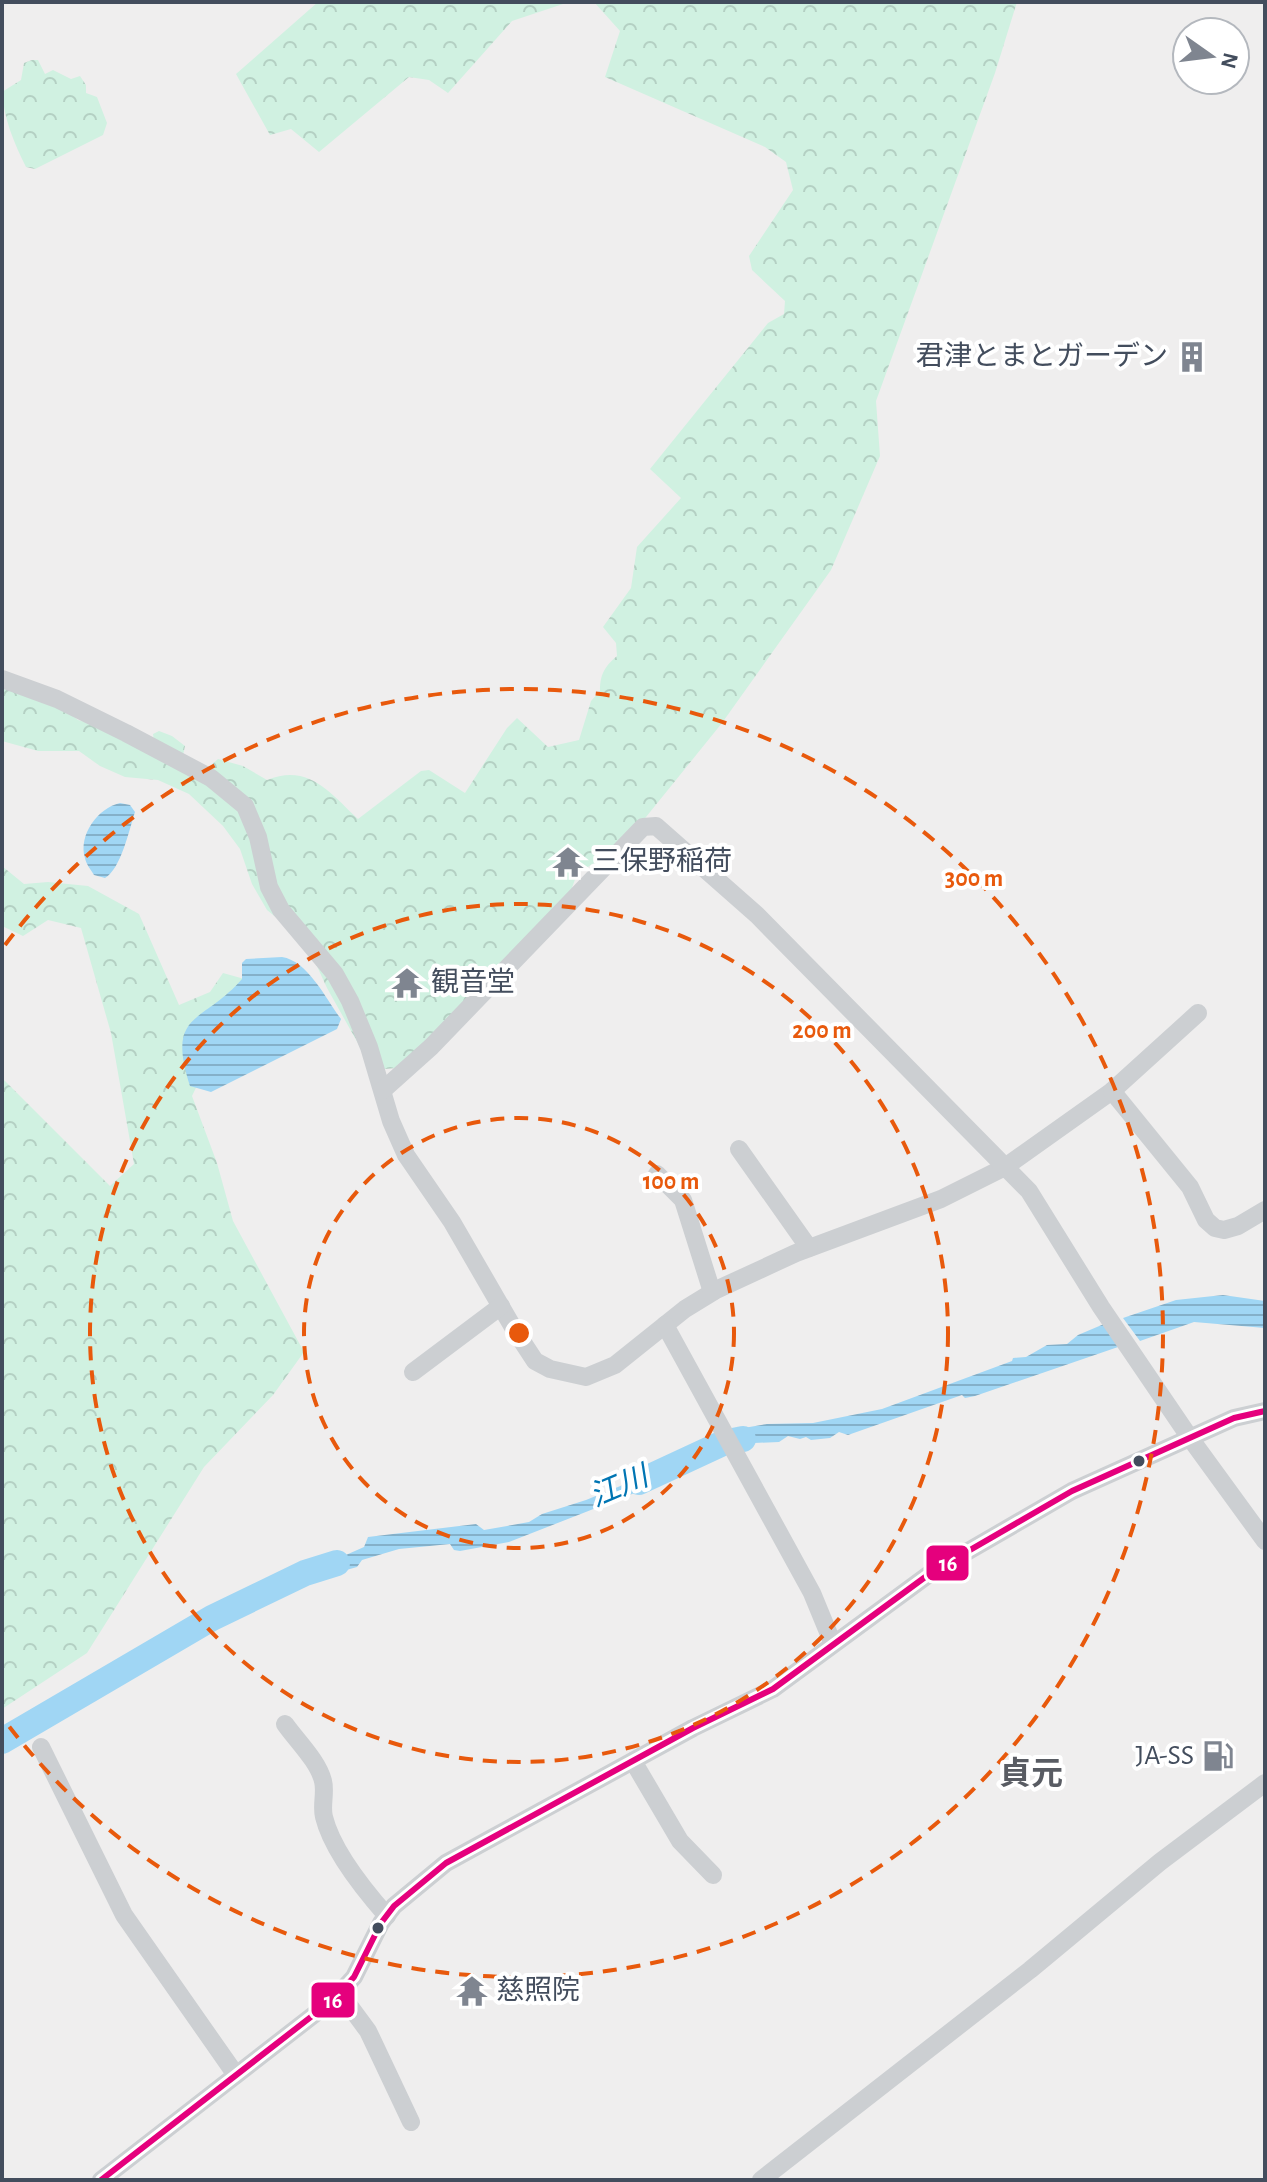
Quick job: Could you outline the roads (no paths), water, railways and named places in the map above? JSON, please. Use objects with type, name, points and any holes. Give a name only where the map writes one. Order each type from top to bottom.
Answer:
[{"type":"street","points":[[2,679],[57,699],[126,733],[211,778],[245,806],[258,837],[269,887],[281,910],[319,953],[343,987],[369,1047],[391,1121],[406,1155],[452,1222],[535,1361],[550,1369],[586,1377],[615,1365],[712,1292],[809,1248],[941,1199],[1005,1167],[1112,1091],[1198,1013]]},
{"type":"street","points":[[383,1090],[431,1047],[643,827],[656,826],[757,915],[1029,1191],[1101,1307],[1265,1541]]},
{"type":"street","points":[[1112,1091],[1190,1187],[1206,1220],[1215,1228],[1224,1230],[1238,1226],[1265,1210]]},
{"type":"street","points":[[739,1149],[809,1248]]},
{"type":"street","points":[[657,1174],[683,1200],[712,1292]]},
{"type":"street","points":[[413,1372],[501,1306]]},
{"type":"street","points":[[665,1325],[812,1593],[833,1644]]},
{"type":"street","points":[[101,2180],[340,1993],[354,1977],[387,1916],[415,1886],[446,1863],[773,1689],[932,1572],[1072,1491],[1234,1418],[1265,1411]]},
{"type":"street","points":[[285,1724],[318,1769],[323,1781],[324,1817],[339,1849],[387,1916]]},
{"type":"street","points":[[41,1747],[124,1915],[236,2075]]},
{"type":"street","points":[[633,1761],[680,1841],[713,1875]]},
{"type":"street","points":[[761,2180],[1030,1970],[1160,1862],[1265,1783]]},
{"type":"street","points":[[340,1993],[368,2031],[411,2122]]},
{"type":"water","points":[[120,803],[130,805],[135,812],[124,848],[111,873],[105,878],[94,875],[86,862],[84,840],[97,817]]},
{"type":"water","points":[[282,957],[300,966],[316,982],[341,1019],[337,1029],[211,1092],[190,1086],[182,1044],[185,1031],[242,979],[242,963],[246,959]]},
{"type":"water","points":[[1223,1295],[1265,1301],[1265,1328],[1194,1322],[1140,1341],[1123,1318],[1176,1300]]},
{"type":"water","points":[[1104,1324],[1121,1346],[975,1396],[965,1398],[962,1395],[848,1435],[839,1432],[830,1438],[811,1440],[788,1436],[779,1442],[754,1443],[743,1450],[732,1430],[767,1424],[813,1423],[882,1409],[1012,1361],[1013,1358],[1026,1357],[1047,1345],[1067,1344],[1078,1335]]},
{"type":"water","points":[[667,1467],[671,1469],[671,1477],[660,1483],[509,1542],[460,1551],[454,1550],[450,1544],[399,1549],[362,1560],[357,1567],[318,1578],[315,1573],[305,1573],[364,1547],[368,1537],[476,1524],[484,1530],[529,1522],[542,1514]]},
{"type":"waterway","name":"江川","points":[[639,1482],[723,1443],[743,1439]]},
{"type":"waterway","name":"江川","points":[[2,1741],[212,1618],[305,1573],[337,1563]]},
{"type":"place","name":"君津とまとガーデン","points":[[1192,357]]},
{"type":"place","name":"三保野稲荷","points":[[568,862]]},
{"type":"place","name":"観音堂","points":[[407,983]]},
{"type":"place","name":"JA-SS","points":[[1218,1756]]},
{"type":"place","name":"慈照院","points":[[472,1991]]},
{"type":"district","name":"貞元","points":[[1031,1774]]}]
